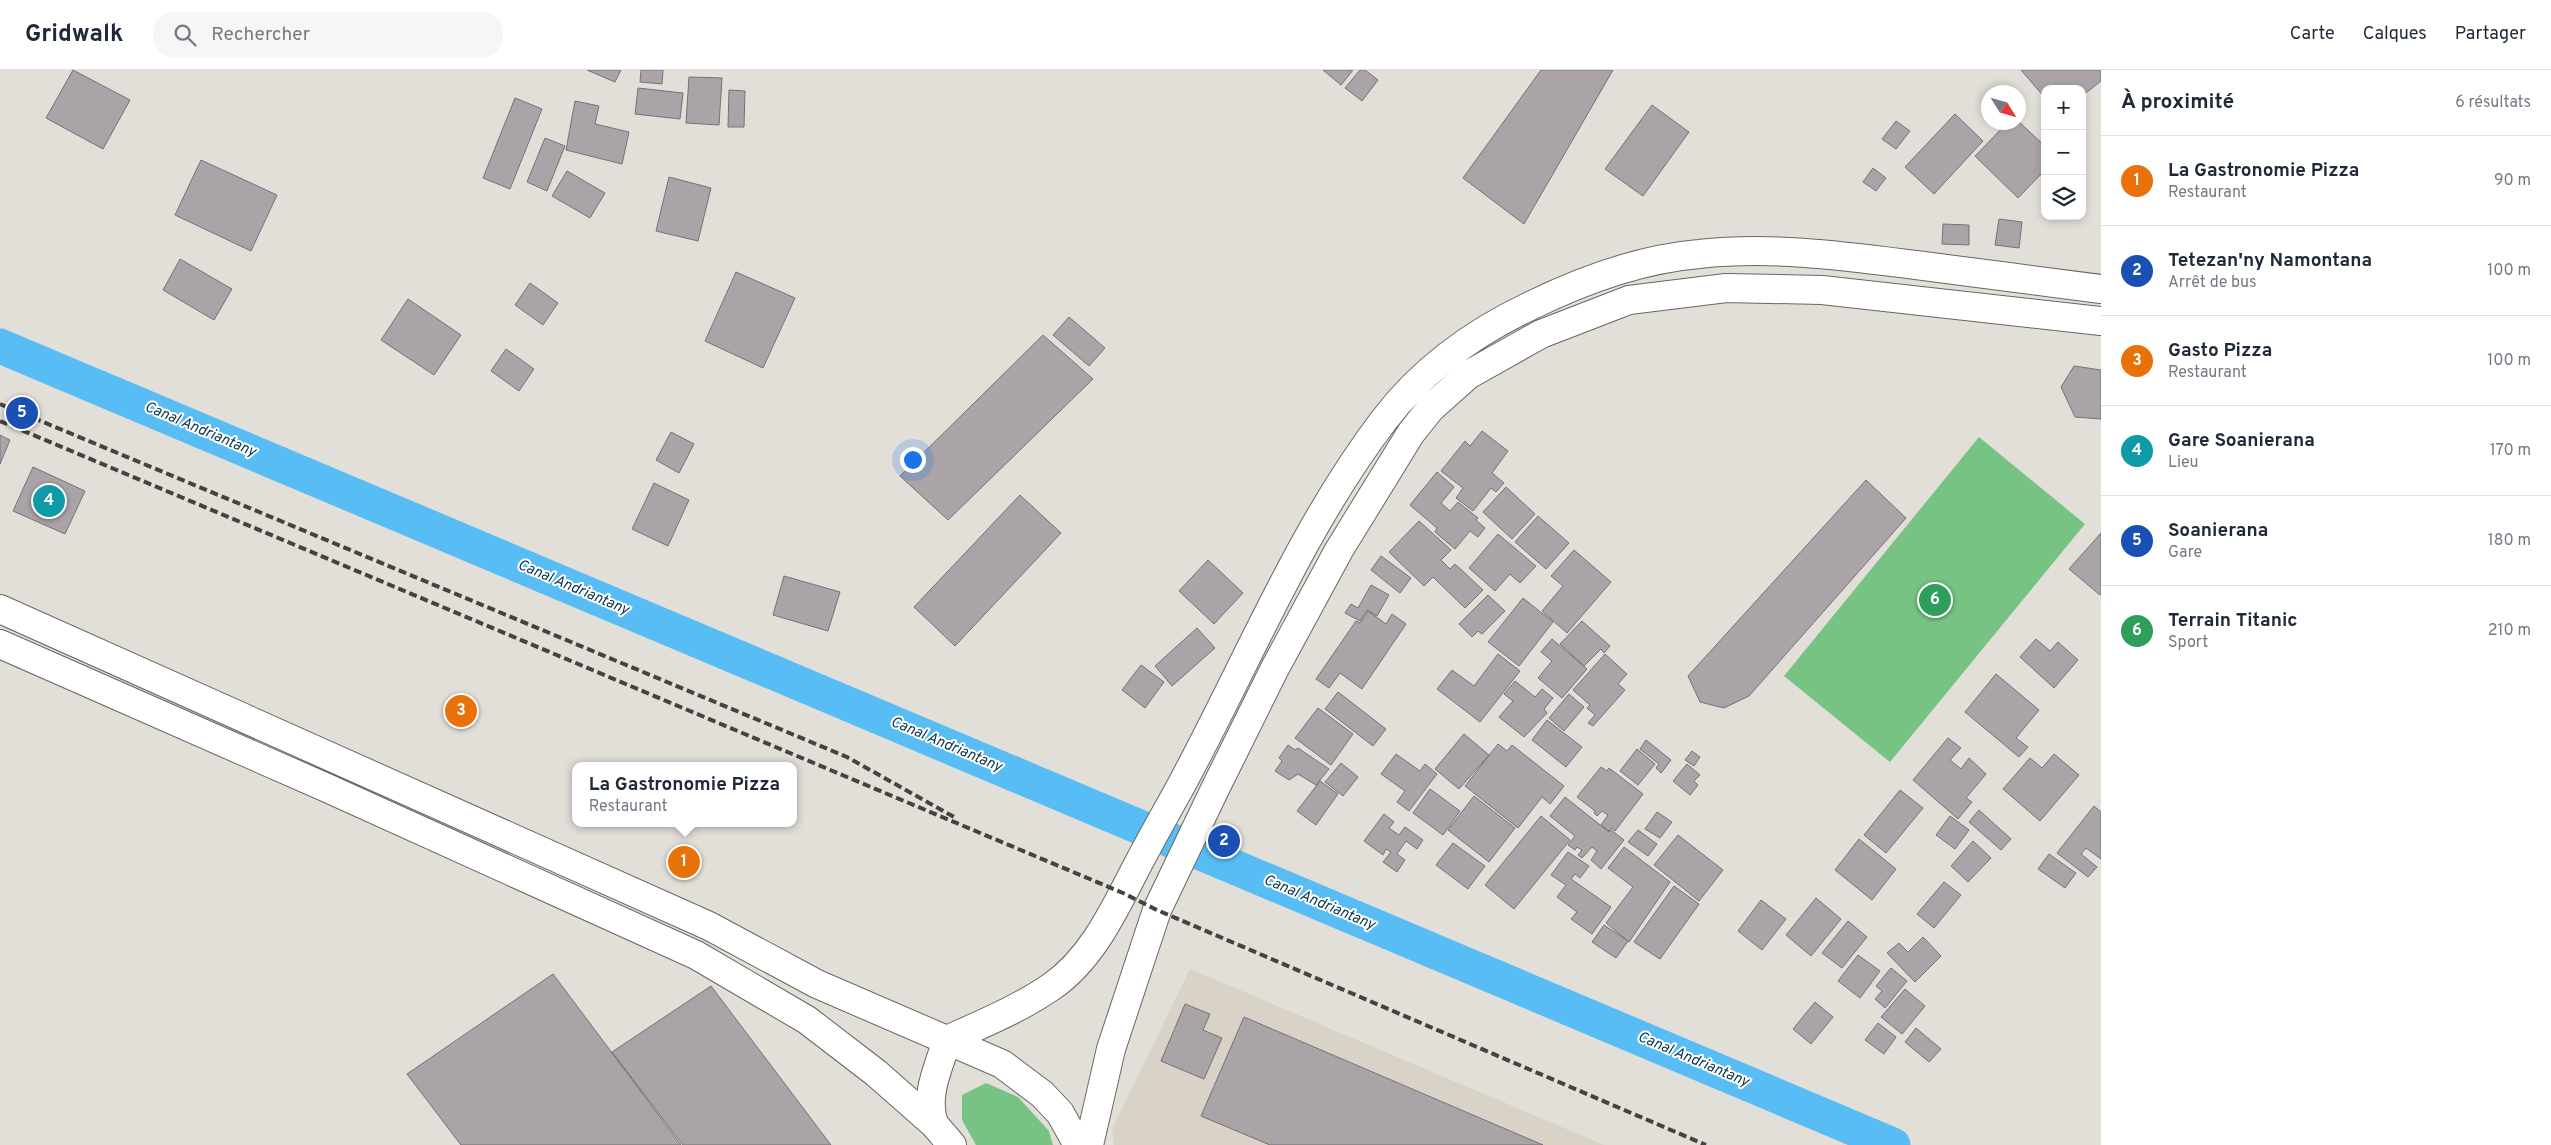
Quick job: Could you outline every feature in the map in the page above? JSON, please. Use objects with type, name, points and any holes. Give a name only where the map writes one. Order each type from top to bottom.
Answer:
[{"type":"street","points":[[934,1124],[930,1106],[932,1086],[947,1040],[1008,1012],[1054,986],[1086,953],[1103,928],[1185,778],[1299,554],[1382,422],[1425,374],[1448,354],[1503,319],[1568,287],[1634,265],[1697,254],[1761,250],[1830,254],[2101,289]]},
{"type":"street","points":[[1089,1145],[1114,1040],[1157,910],[1215,789],[1306,608],[1411,433],[1431,408],[1468,375],[1526,342],[1572,321],[1630,300],[1726,288],[1760,287],[1822,290],[2101,321]]},
{"type":"street","points":[[0,610],[709,926],[818,984],[1002,1064],[1025,1080],[1060,1113],[1078,1145]]},
{"type":"street","points":[[0,644],[336,792],[696,955],[807,1020],[876,1073],[934,1124],[952,1145]]},
{"type":"shaded area","points":[[1190,969],[1604,1145],[1114,1145],[1112,1129]]},
{"type":"green space","points":[[1979,437],[2085,524],[1890,762],[1784,676]]},
{"type":"green space","points":[[986,1083],[1018,1097],[1049,1131],[1053,1145],[976,1145],[962,1120],[962,1095]]},
{"type":"building","points":[[73,70],[130,100],[103,149],[46,118]]},
{"type":"building","points":[[587,70],[621,70],[615,82]]},
{"type":"building","points":[[641,70],[663,70],[662,84],[640,82]]},
{"type":"building","points":[[1323,70],[1353,70],[1341,85]]},
{"type":"building","points":[[1360,70],[1365,70],[1378,80],[1362,101],[1345,88]]},
{"type":"building","points":[[1541,70],[1613,70],[1524,224],[1463,178]]},
{"type":"building","points":[[2021,70],[2101,70],[2101,81],[2086,93],[2086,85],[2041,85],[2041,93]]},
{"type":"building","points":[[689,77],[722,78],[719,125],[686,123]]},
{"type":"building","points":[[638,88],[683,93],[680,119],[635,114]]},
{"type":"building","points":[[729,90],[745,91],[744,127],[728,127]]},
{"type":"building","points":[[515,98],[542,109],[510,189],[483,178]]},
{"type":"building","points":[[575,101],[599,106],[595,124],[629,132],[622,164],[566,150]]},
{"type":"building","points":[[1652,105],[1689,132],[1643,196],[1605,169]]},
{"type":"building","points":[[1955,114],[1983,141],[1934,194],[1905,167]]},
{"type":"building","points":[[1896,121],[1910,131],[1896,149],[1882,139]]},
{"type":"building","points":[[2026,128],[2041,142],[2041,174],[2018,198],[1975,156],[2000,130],[2026,130]]},
{"type":"building","points":[[545,138],[565,146],[547,191],[527,182]]},
{"type":"building","points":[[201,160],[277,195],[251,251],[175,215]]},
{"type":"building","points":[[1873,168],[1886,178],[1876,191],[1863,182]]},
{"type":"building","points":[[567,171],[605,193],[590,218],[552,196]]},
{"type":"building","points":[[669,177],[711,188],[698,241],[656,231]]},
{"type":"building","points":[[1999,219],[2022,222],[2019,248],[1995,245]]},
{"type":"building","points":[[1943,224],[1969,225],[1969,245],[1942,244]]},
{"type":"building","points":[[180,259],[232,289],[214,320],[163,290]]},
{"type":"building","points":[[736,272],[795,298],[763,368],[705,341]]},
{"type":"building","points":[[530,283],[558,303],[543,325],[515,305]]},
{"type":"building","points":[[408,299],[461,335],[434,375],[381,340]]},
{"type":"building","points":[[1069,317],[1105,348],[1089,366],[1053,335]]},
{"type":"building","points":[[1043,335],[1093,379],[948,520],[900,476]]},
{"type":"building","points":[[506,349],[534,369],[519,391],[491,371]]},
{"type":"building","points":[[2074,366],[2101,370],[2101,419],[2075,417],[2061,387]]},
{"type":"building","points":[[1482,431],[1508,451],[1492,473],[1504,483],[1496,492],[1491,488],[1473,511],[1456,498],[1463,488],[1441,471],[1465,441],[1470,446]]},
{"type":"building","points":[[671,432],[694,444],[679,473],[656,460]]},
{"type":"building","points":[[0,435],[10,440],[0,464]]},
{"type":"building","points":[[33,467],[85,491],[65,534],[13,511]]},
{"type":"building","points":[[1437,472],[1454,487],[1441,503],[1450,511],[1458,502],[1478,518],[1476,520],[1485,528],[1478,537],[1470,531],[1455,549],[1435,532],[1437,528],[1410,505]]},
{"type":"building","points":[[1866,480],[1906,518],[1749,696],[1724,708],[1700,702],[1688,676]]},
{"type":"building","points":[[654,483],[689,500],[668,546],[632,529]]},
{"type":"building","points":[[1506,487],[1535,514],[1512,539],[1483,512]]},
{"type":"building","points":[[1020,495],[1061,533],[955,646],[914,607]]},
{"type":"building","points":[[1538,516],[1569,543],[1546,569],[1515,542]]},
{"type":"building","points":[[1419,521],[1451,550],[1441,560],[1450,569],[1455,564],[1483,590],[1465,608],[1433,577],[1424,586],[1389,552]]},
{"type":"building","points":[[2101,533],[2101,593],[2100,595],[2069,569]]},
{"type":"building","points":[[1498,534],[1536,566],[1520,583],[1510,574],[1495,591],[1469,568]]},
{"type":"building","points":[[1574,550],[1611,582],[1567,633],[1542,611],[1563,586],[1551,576]]},
{"type":"building","points":[[1381,556],[1411,578],[1400,593],[1371,570]]},
{"type":"building","points":[[1208,560],[1243,593],[1214,624],[1179,591]]},
{"type":"building","points":[[784,576],[840,592],[828,631],[773,615]]},
{"type":"building","points":[[1371,585],[1389,595],[1377,616],[1367,610],[1360,621],[1345,613],[1351,604],[1358,608]]},
{"type":"building","points":[[1488,595],[1505,611],[1482,634],[1478,631],[1472,637],[1459,624]]},
{"type":"building","points":[[1523,598],[1553,622],[1519,666],[1488,642]]},
{"type":"building","points":[[1368,611],[1386,624],[1392,614],[1406,624],[1362,689],[1340,673],[1329,688],[1316,679],[1356,621],[1360,623]]},
{"type":"building","points":[[1582,621],[1610,646],[1604,653],[1601,649],[1584,666],[1560,644]]},
{"type":"building","points":[[1197,628],[1215,648],[1172,686],[1155,666]]},
{"type":"building","points":[[1552,639],[1587,669],[1562,698],[1538,678],[1552,661],[1541,652]]},
{"type":"building","points":[[2036,639],[2050,651],[2058,642],[2078,660],[2054,688],[2020,657]]},
{"type":"building","points":[[1498,654],[1520,671],[1480,722],[1437,689],[1452,670],[1474,686]]},
{"type":"building","points":[[1605,654],[1627,674],[1618,684],[1625,690],[1593,726],[1588,723],[1595,715],[1587,708],[1590,705],[1573,690]]},
{"type":"building","points":[[1141,665],[1164,682],[1145,708],[1122,690]]},
{"type":"building","points":[[1996,674],[2039,710],[2016,738],[2028,747],[2019,757],[1965,712]]},
{"type":"building","points":[[1515,681],[1535,697],[1542,689],[1553,698],[1544,709],[1547,713],[1524,737],[1499,717],[1513,701],[1504,694]]},
{"type":"building","points":[[1338,692],[1386,729],[1373,746],[1325,709]]},
{"type":"building","points":[[1569,694],[1584,707],[1564,731],[1549,718]]},
{"type":"building","points":[[1318,708],[1353,734],[1331,765],[1295,738]]},
{"type":"building","points":[[1547,720],[1582,747],[1566,767],[1532,740]]},
{"type":"building","points":[[1464,734],[1489,755],[1459,789],[1435,769]]},
{"type":"building","points":[[1948,738],[1961,748],[1950,760],[1961,769],[1969,758],[1986,774],[1966,798],[1972,802],[1958,819],[1913,780]]},
{"type":"building","points":[[1646,740],[1671,760],[1661,773],[1656,768],[1659,764],[1640,749]]},
{"type":"building","points":[[1498,744],[1507,751],[1512,745],[1564,786],[1550,804],[1542,797],[1518,828],[1465,786]]},
{"type":"building","points":[[1288,745],[1295,750],[1298,748],[1329,769],[1316,785],[1298,774],[1289,780],[1275,771],[1282,761],[1279,758]]},
{"type":"building","points":[[1637,749],[1655,764],[1638,785],[1620,771]]},
{"type":"building","points":[[1692,751],[1700,757],[1694,766],[1685,760]]},
{"type":"building","points":[[1396,754],[1420,771],[1425,764],[1437,774],[1409,811],[1397,802],[1405,791],[1381,774]]},
{"type":"building","points":[[2054,754],[2079,775],[2040,821],[2003,789],[2030,758],[2042,768]]},
{"type":"building","points":[[1341,763],[1358,777],[1343,796],[1325,782]]},
{"type":"building","points":[[1687,764],[1700,775],[1694,781],[1698,785],[1690,795],[1673,781]]},
{"type":"building","points":[[1601,767],[1607,771],[1609,768],[1643,794],[1615,831],[1611,828],[1609,831],[1601,825],[1608,815],[1602,811],[1597,816],[1594,813],[1595,811],[1577,797]]},
{"type":"building","points":[[1320,781],[1338,794],[1316,825],[1297,811]]},
{"type":"building","points":[[1430,789],[1460,811],[1443,835],[1413,813]]},
{"type":"building","points":[[1900,790],[1923,808],[1886,853],[1864,835]]},
{"type":"building","points":[[1474,796],[1515,828],[1489,862],[1448,830]]},
{"type":"building","points":[[1565,797],[1609,832],[1611,830],[1624,840],[1601,869],[1591,860],[1597,851],[1592,847],[1582,858],[1578,855],[1582,850],[1577,847],[1575,850],[1568,845],[1575,836],[1550,816]]},
{"type":"building","points":[[2094,806],[2101,812],[2101,859],[2086,848],[2081,854],[2097,867],[2088,877],[2057,853]]},
{"type":"building","points":[[1979,810],[2011,839],[2001,850],[1969,822]]},
{"type":"building","points":[[1657,812],[1672,822],[1660,838],[1645,829]]},
{"type":"building","points":[[1384,814],[1394,822],[1389,828],[1399,835],[1405,827],[1423,840],[1417,849],[1406,841],[1397,854],[1405,860],[1397,872],[1383,862],[1391,852],[1386,849],[1383,855],[1364,841]]},
{"type":"building","points":[[1541,816],[1570,840],[1514,909],[1485,885]]},
{"type":"building","points":[[1950,816],[1969,830],[1955,849],[1936,835]]},
{"type":"building","points":[[1638,830],[1657,844],[1648,856],[1628,842]]},
{"type":"building","points":[[1678,835],[1723,870],[1699,901],[1654,865]]},
{"type":"building","points":[[1859,839],[1896,869],[1872,900],[1835,870]]},
{"type":"building","points":[[1973,841],[1991,858],[1968,882],[1951,866]]},
{"type":"building","points":[[1453,843],[1485,866],[1468,889],[1436,865]]},
{"type":"building","points":[[1624,847],[1670,882],[1629,942],[1606,923],[1633,887],[1608,868]]},
{"type":"building","points":[[1568,852],[1589,866],[1580,878],[1575,874],[1571,879],[1611,907],[1592,934],[1571,919],[1577,912],[1557,897],[1566,885],[1551,875]]},
{"type":"building","points":[[2049,854],[2076,873],[2065,888],[2038,869]]},
{"type":"building","points":[[1944,882],[1961,895],[1934,928],[1917,914]]},
{"type":"building","points":[[1674,886],[1699,904],[1660,959],[1634,942]]},
{"type":"building","points":[[1816,898],[1841,919],[1811,956],[1786,935]]},
{"type":"building","points":[[1761,900],[1786,919],[1762,950],[1738,931]]},
{"type":"building","points":[[1848,921],[1867,937],[1842,968],[1822,953]]},
{"type":"building","points":[[1604,925],[1628,941],[1616,958],[1592,942]]},
{"type":"building","points":[[1923,937],[1941,956],[1915,982],[1887,953],[1899,943],[1908,952]]},
{"type":"building","points":[[1858,955],[1880,971],[1860,998],[1838,981]]},
{"type":"building","points":[[1891,968],[1907,981],[1885,1008],[1875,999],[1882,991],[1876,986]]},
{"type":"building","points":[[553,974],[681,1145],[461,1145],[407,1074]]},
{"type":"building","points":[[711,986],[831,1145],[683,1145],[612,1052]]},
{"type":"building","points":[[1905,989],[1925,1006],[1902,1034],[1881,1017]]},
{"type":"building","points":[[1815,1002],[1833,1017],[1811,1044],[1793,1029]]},
{"type":"building","points":[[1185,1004],[1210,1014],[1203,1030],[1222,1038],[1204,1079],[1161,1061]]},
{"type":"building","points":[[1244,1017],[1543,1145],[1270,1145],[1201,1116]]},
{"type":"building","points":[[1878,1023],[1896,1037],[1884,1054],[1865,1040]]},
{"type":"building","points":[[1916,1028],[1941,1049],[1929,1062],[1905,1042]]},
{"type":"waterway","name":"Canal Andriantany","points":[[0,346],[1893,1145]]},
{"type":"railway","points":[[0,404],[847,757],[954,817]]},
{"type":"railway","points":[[0,421],[1123,893],[1157,910],[1706,1145]]},
{"type":"place","name":"Soanierana","points":[[22,413]]},
{"type":"place","name":"Gare Soanierana","points":[[49,501]]},
{"type":"place","name":"Terrain Titanic","points":[[1935,600]]},
{"type":"place","name":"Gasto Pizza","points":[[461,711]]},
{"type":"place","name":"Tetezan'ny Namontana","points":[[1224,841]]},
{"type":"place","name":"La Gastronomie Pizza","points":[[684,862]]}]
